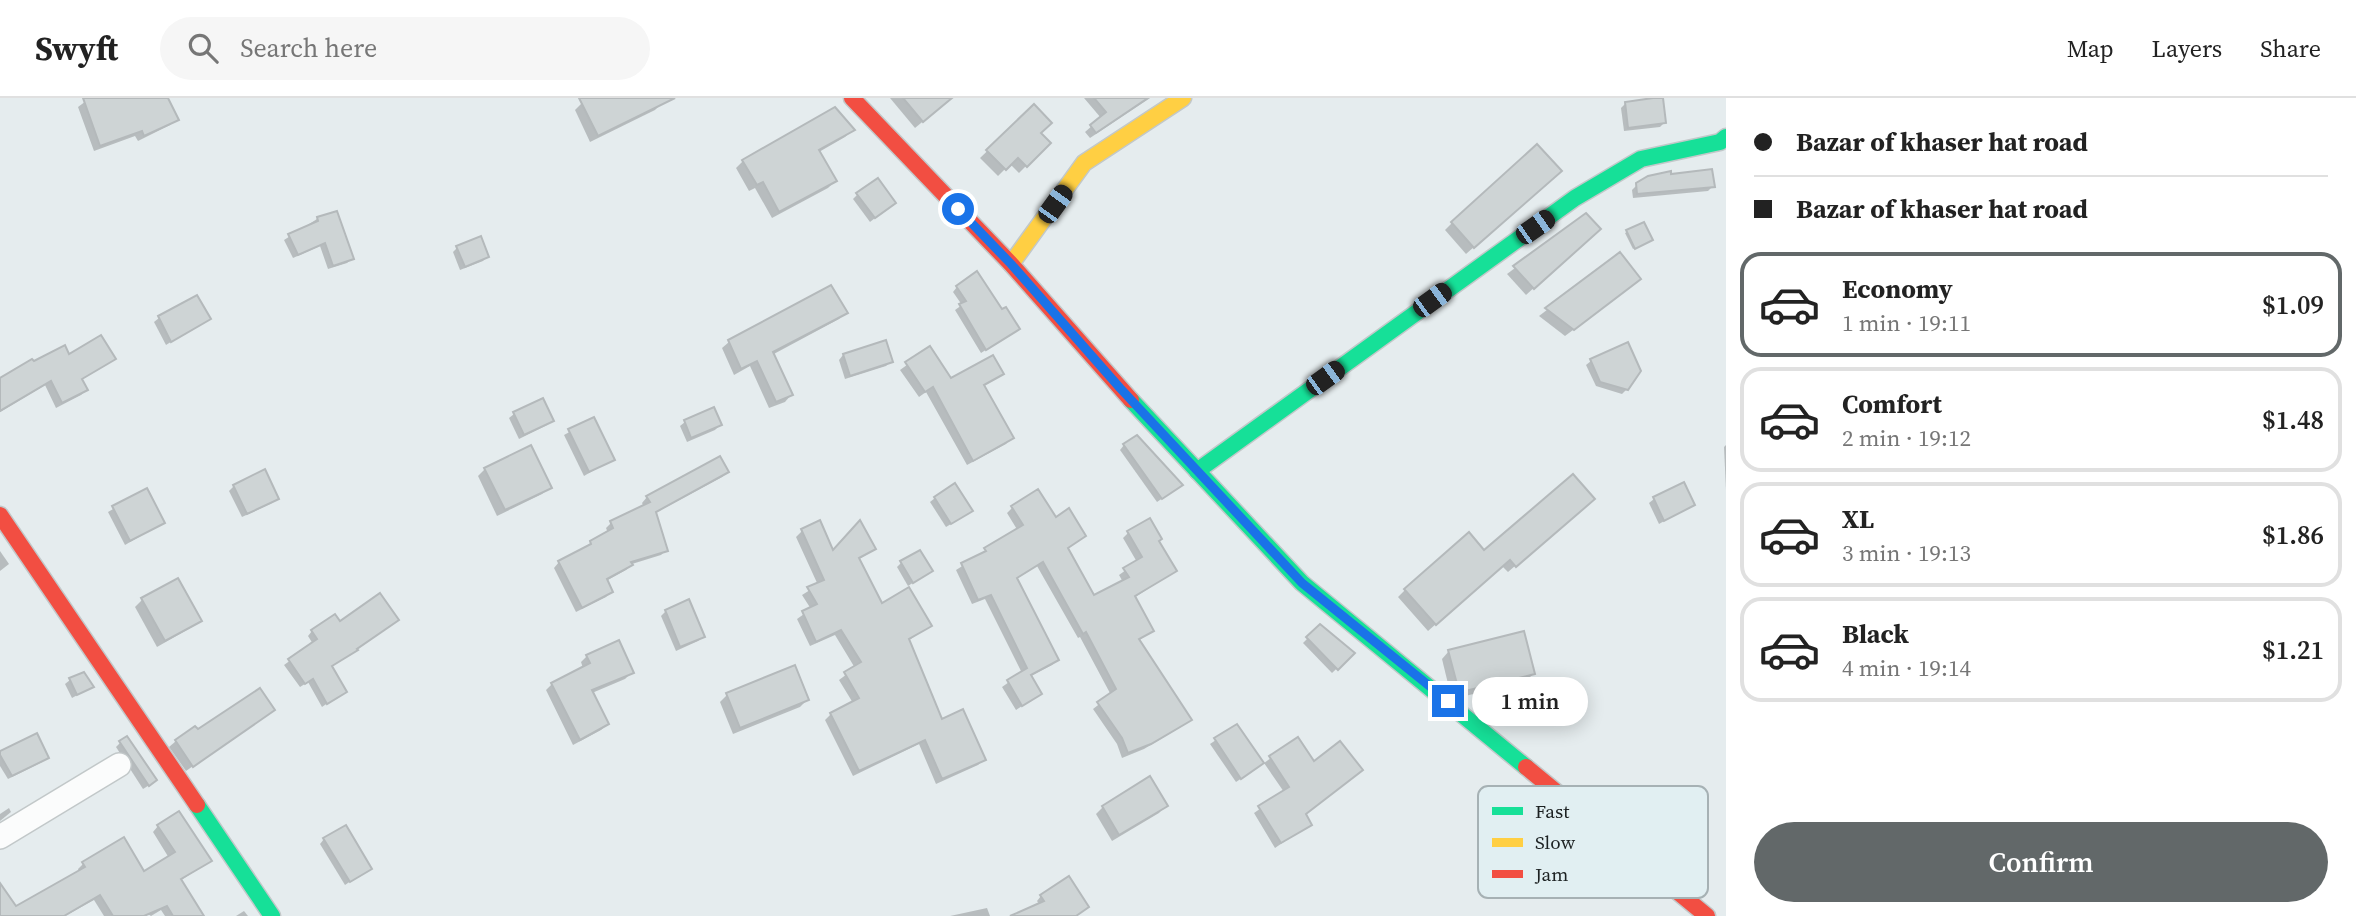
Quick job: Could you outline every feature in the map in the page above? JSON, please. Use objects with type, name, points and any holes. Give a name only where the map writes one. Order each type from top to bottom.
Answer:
[{"type":"street","points":[[852,98],[1011,264],[1120,388],[1302,583],[1549,786]]},
{"type":"street","points":[[1011,264],[1084,163],[1183,98]]},
{"type":"street","points":[[1198,471],[1575,198],[1641,159],[1720,142],[1726,137]]},
{"type":"street","points":[[0,515],[272,916]]},
{"type":"street","points":[[0,836],[119,765]]},
{"type":"street","points":[[1685,898],[1707,916]]},
{"type":"building","points":[[83,98],[168,98],[179,120],[144,136],[142,131],[100,146]]},
{"type":"building","points":[[579,98],[675,98],[598,136]]},
{"type":"building","points":[[903,98],[952,98],[923,122]]},
{"type":"building","points":[[1094,98],[1148,98],[1096,133],[1090,125],[1106,112]]},
{"type":"building","points":[[1663,98],[1666,123],[1628,128],[1625,102]]},
{"type":"building","points":[[1034,104],[1052,123],[1041,133],[1051,143],[1027,167],[1018,158],[1006,170],[986,150]]},
{"type":"building","points":[[835,107],[855,130],[819,150],[837,181],[779,212],[763,182],[757,185],[742,160]]},
{"type":"building","points":[[1537,144],[1562,171],[1474,248],[1451,222]]},
{"type":"building","points":[[1712,169],[1715,187],[1637,194],[1636,183],[1648,176],[1671,171],[1671,174]]},
{"type":"building","points":[[878,178],[896,203],[875,218],[856,193]]},
{"type":"building","points":[[337,211],[354,259],[333,266],[325,243],[298,255],[288,234],[318,221],[317,217]]},
{"type":"building","points":[[1586,213],[1601,229],[1534,289],[1513,266]]},
{"type":"building","points":[[1644,222],[1653,240],[1635,249],[1626,230]]},
{"type":"building","points":[[481,236],[489,257],[465,267],[456,246]]},
{"type":"building","points":[[1620,252],[1641,279],[1574,330],[1545,308]]},
{"type":"building","points":[[977,271],[1002,309],[1006,307],[1020,329],[986,350],[959,304],[966,301],[956,286]]},
{"type":"building","points":[[831,285],[848,313],[773,352],[793,395],[776,402],[757,361],[741,369],[728,340]]},
{"type":"building","points":[[197,295],[211,319],[171,342],[158,316]]},
{"type":"building","points":[[101,335],[116,359],[82,379],[88,390],[62,403],[51,381],[0,411],[0,378],[32,359],[34,361],[65,345],[69,354]]},
{"type":"building","points":[[886,340],[893,362],[850,376],[843,354]]},
{"type":"building","points":[[1628,342],[1641,371],[1628,390],[1600,382],[1590,359]]},
{"type":"building","points":[[930,346],[951,378],[993,355],[1004,374],[984,385],[1014,438],[973,461],[933,387],[925,392],[905,362]]},
{"type":"building","points":[[543,398],[554,421],[524,435],[513,412]]},
{"type":"building","points":[[714,407],[722,425],[691,438],[684,420]]},
{"type":"building","points":[[594,417],[615,460],[589,472],[568,429]]},
{"type":"building","points":[[1137,435],[1183,485],[1162,499],[1123,444]]},
{"type":"building","points":[[531,445],[552,488],[505,510],[484,468]]},
{"type":"building","points":[[720,456],[729,472],[656,512],[668,551],[631,562],[633,565],[607,579],[613,592],[582,608],[558,561],[591,544],[590,541],[613,528],[610,521],[650,502],[646,496]]},
{"type":"building","points":[[265,469],[279,499],[247,514],[233,485]]},
{"type":"building","points":[[1573,474],[1595,499],[1516,567],[1510,560],[1436,625],[1404,589],[1469,532],[1484,550]]},
{"type":"building","points":[[1684,482],[1695,505],[1664,521],[1653,497]]},
{"type":"building","points":[[955,483],[973,511],[951,524],[934,497]]},
{"type":"building","points":[[147,488],[165,523],[130,541],[112,506]]},
{"type":"building","points":[[1038,489],[1056,517],[1069,508],[1086,536],[1068,548],[1094,595],[1129,577],[1123,568],[1142,557],[1127,531],[1150,518],[1162,539],[1159,541],[1177,571],[1135,596],[1154,631],[1139,639],[1192,720],[1151,744],[1128,753],[1122,738],[1097,702],[1116,689],[1086,632],[1083,634],[1043,562],[1017,578],[1059,660],[1031,675],[1042,694],[1022,706],[1007,680],[1027,668],[991,595],[978,600],[961,563],[986,551],[984,548],[1023,525],[1011,506]]},
{"type":"building","points":[[820,520],[833,550],[860,520],[876,549],[859,558],[882,603],[909,587],[932,626],[909,639],[942,719],[963,709],[986,760],[942,779],[925,740],[859,771],[830,713],[859,698],[844,672],[861,662],[841,630],[816,642],[802,611],[817,604],[807,587],[824,580],[801,529]]},
{"type":"building","points":[[920,550],[933,571],[913,583],[900,561]]},
{"type":"building","points":[[178,578],[202,621],[165,641],[141,598]]},
{"type":"building","points":[[380,593],[399,620],[332,666],[347,692],[327,704],[313,679],[305,684],[288,659],[317,639],[311,630],[335,614],[340,621]]},
{"type":"building","points":[[689,599],[705,637],[680,647],[665,610]]},
{"type":"building","points":[[1320,624],[1355,653],[1338,670],[1306,637]]},
{"type":"building","points":[[1524,631],[1535,674],[1465,691],[1457,684],[1448,650]]},
{"type":"building","points":[[619,640],[634,673],[592,690],[609,724],[580,740],[551,683],[590,663],[586,655]]},
{"type":"building","points":[[795,665],[809,700],[740,728],[726,693]]},
{"type":"building","points":[[84,672],[94,687],[77,695],[69,678]]},
{"type":"building","points":[[260,688],[275,710],[193,767],[175,740],[195,726],[198,729]]},
{"type":"building","points":[[1237,724],[1264,763],[1241,779],[1214,738]]},
{"type":"building","points":[[37,733],[49,758],[12,776],[0,751]]},
{"type":"building","points":[[127,736],[157,780],[149,786],[119,741]]},
{"type":"building","points":[[1298,737],[1314,761],[1340,741],[1363,770],[1306,814],[1312,825],[1281,843],[1258,806],[1289,787],[1269,756]]},
{"type":"building","points":[[1150,776],[1168,806],[1119,835],[1102,806]]},
{"type":"building","points":[[179,811],[212,861],[181,879],[204,916],[173,916],[167,906],[144,916],[113,916],[100,895],[64,916],[0,916],[0,883],[16,906],[85,867],[82,862],[124,837],[144,871],[175,852],[157,825]]},
{"type":"building","points":[[346,825],[372,869],[350,882],[323,838]]},
{"type":"building","points":[[1069,876],[1089,907],[1076,916],[1010,916],[1044,901],[1040,895]]},
{"type":"traffic: fast","points":[[1197,471],[1575,198],[1641,159],[1720,142],[1726,137]]},
{"type":"traffic: fast","points":[[1131,400],[1302,583],[1526,767]]},
{"type":"traffic: fast","points":[[197,805],[272,916]]},
{"type":"traffic: slow","points":[[1011,264],[1084,163],[1183,98]]},
{"type":"traffic: jam","points":[[852,98],[1011,264],[1131,400]]},
{"type":"traffic: jam","points":[[0,515],[197,805]]},
{"type":"traffic: jam","points":[[1526,767],[1549,786]]},
{"type":"traffic: jam","points":[[1685,898],[1707,916]]},
{"type":"route","points":[[958,209],[1302,583],[1448,701]]}]
